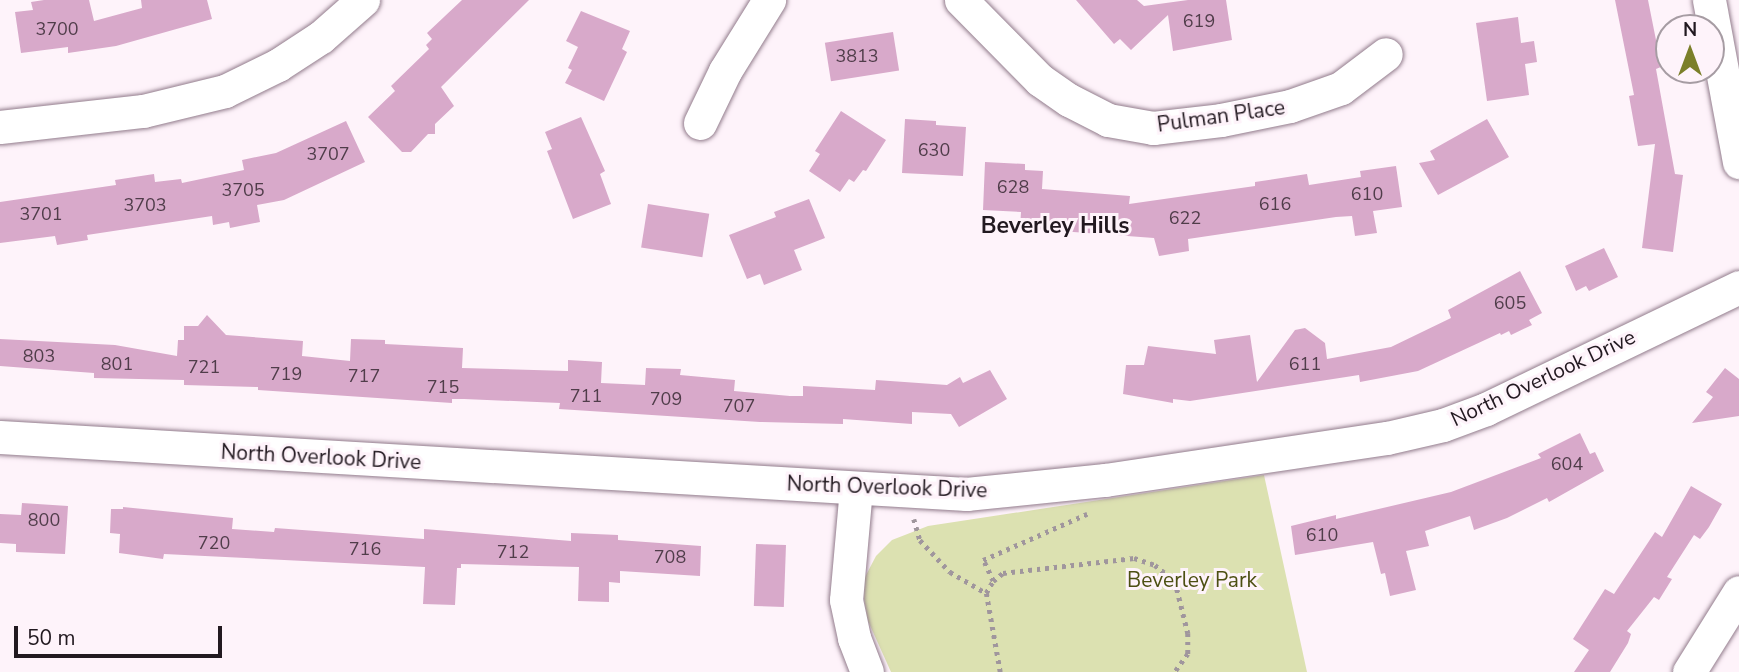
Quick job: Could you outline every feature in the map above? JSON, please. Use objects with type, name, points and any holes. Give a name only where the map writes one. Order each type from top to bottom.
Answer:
[{"type":"street","points":[[0,127],[143,111],[225,91],[278,65],[321,37],[363,0]]},
{"type":"street","points":[[701,122],[725,71],[769,0]]},
{"type":"street","name":"Pulman Place","points":[[961,0],[1040,80],[1069,100],[1108,120],[1153,128],[1221,120],[1290,106],[1341,88],[1386,54]]},
{"type":"street","points":[[1710,0],[1739,162]]},
{"type":"street","name":"North Overlook Drive","points":[[0,437],[966,494],[1084,482],[1374,440],[1443,425],[1509,398],[1659,323],[1739,287]]},
{"type":"street","points":[[856,488],[846,600],[854,638],[867,672]]},
{"type":"street","points":[[1689,672],[1739,592]]},
{"type":"path","points":[[993,581],[983,560],[1088,513],[1084,482]]},
{"type":"path","points":[[907,491],[920,540],[950,572],[986,593]]},
{"type":"path","points":[[1000,672],[986,593],[993,581],[1003,573],[1098,560],[1134,558],[1156,565],[1175,581],[1184,606],[1188,654],[1175,672]]},
{"type":"green space","name":"Beverley Park","points":[[1264,475],[1307,672],[891,672],[868,621],[864,599],[865,577],[876,556],[892,540],[928,526]]},
{"type":"building","points":[[89,0],[94,21],[142,8],[141,0],[207,0],[212,19],[116,46],[68,53],[68,47],[21,53],[15,12],[33,10],[31,2]]},
{"type":"building","points":[[462,0],[529,0],[441,87],[454,106],[435,124],[435,134],[428,134],[411,152],[402,152],[368,117],[395,91],[391,86],[429,49],[426,45],[432,39],[427,33]]},
{"type":"building","points":[[1076,0],[1137,0],[1144,6],[1188,0],[1226,0],[1232,40],[1173,51],[1168,15],[1131,50],[1120,39],[1114,44]]},
{"type":"building","points":[[1615,0],[1648,0],[1655,35],[1655,84],[1659,84],[1675,174],[1683,175],[1673,252],[1642,248],[1655,144],[1638,146],[1629,96],[1634,95]]},
{"type":"building","points":[[581,11],[630,31],[622,49],[627,52],[604,101],[565,83],[572,70],[568,68],[578,47],[566,41]]},
{"type":"building","points":[[1518,17],[1521,43],[1534,41],[1537,62],[1525,64],[1529,95],[1487,101],[1476,23]]},
{"type":"building","points":[[893,32],[899,71],[831,81],[825,43]]},
{"type":"building","points":[[841,111],[886,140],[866,171],[863,170],[854,182],[849,179],[840,192],[809,171],[820,154],[815,151]]},
{"type":"building","points":[[581,117],[605,171],[600,174],[611,204],[573,219],[547,151],[552,149],[545,132]]},
{"type":"building","points":[[905,119],[966,127],[963,176],[902,173]]},
{"type":"building","points":[[1487,119],[1509,157],[1438,195],[1419,163],[1435,160],[1430,151]]},
{"type":"building","points":[[346,121],[365,162],[284,200],[257,205],[260,222],[230,228],[229,222],[213,225],[212,216],[87,235],[88,240],[57,245],[55,236],[0,243],[0,202],[116,185],[115,180],[154,174],[155,182],[181,179],[182,183],[244,170],[242,160],[276,153]]},
{"type":"building","points":[[985,162],[1025,164],[1025,170],[1043,171],[1042,189],[1130,196],[1129,204],[1255,186],[1255,182],[1307,174],[1309,185],[1361,177],[1360,171],[1396,166],[1402,207],[1373,211],[1377,233],[1355,236],[1352,216],[1336,217],[1188,239],[1189,251],[1159,256],[1154,238],[1020,228],[1021,212],[983,210]]},
{"type":"building","points":[[809,199],[825,238],[794,250],[802,270],[764,285],[760,274],[747,279],[729,235],[776,217],[774,212]]},
{"type":"building","points":[[648,204],[709,214],[702,257],[641,247]]},
{"type":"building","points":[[1604,248],[1618,277],[1589,291],[1586,286],[1576,291],[1565,266]]},
{"type":"building","points":[[1520,271],[1542,313],[1529,320],[1532,325],[1511,335],[1509,331],[1501,335],[1500,333],[1418,371],[1360,382],[1359,375],[1190,401],[1173,399],[1173,403],[1123,394],[1126,365],[1144,365],[1148,346],[1216,354],[1214,340],[1250,335],[1257,382],[1295,330],[1305,328],[1325,343],[1327,359],[1391,347],[1451,318],[1448,310]]},
{"type":"building","points":[[207,315],[226,335],[303,341],[302,356],[350,361],[351,339],[385,340],[385,344],[463,348],[462,368],[568,371],[568,360],[602,362],[601,383],[645,385],[646,368],[681,369],[680,375],[735,380],[734,391],[790,396],[803,396],[803,386],[875,390],[876,380],[947,385],[960,377],[963,383],[990,370],[1007,399],[959,427],[951,414],[912,412],[912,424],[843,419],[843,424],[760,422],[559,409],[560,403],[452,399],[452,403],[258,390],[258,387],[184,385],[184,380],[94,378],[94,373],[0,366],[0,339],[115,345],[177,356],[178,340],[184,340],[184,326],[198,326]]},
{"type":"building","points":[[1725,368],[1739,379],[1739,416],[1692,423],[1713,397],[1706,392]]},
{"type":"building","points":[[1580,433],[1590,454],[1595,452],[1604,471],[1549,502],[1547,498],[1507,518],[1474,530],[1470,516],[1425,531],[1429,546],[1406,551],[1416,590],[1390,596],[1385,573],[1381,574],[1373,542],[1295,555],[1291,526],[1336,515],[1336,519],[1451,492],[1541,458],[1538,454]]},
{"type":"building","points":[[1691,486],[1722,504],[1709,527],[1700,539],[1694,535],[1667,577],[1672,579],[1659,600],[1654,597],[1627,631],[1631,634],[1628,643],[1610,672],[1574,672],[1589,650],[1573,639],[1605,589],[1614,594],[1655,532],[1662,537]]},
{"type":"building","points":[[22,503],[68,506],[65,554],[16,552],[16,544],[0,543],[0,514],[21,515]]},
{"type":"building","points":[[123,507],[233,518],[232,529],[274,532],[275,528],[424,539],[424,529],[571,541],[571,533],[618,535],[618,540],[701,546],[700,576],[620,571],[620,583],[609,582],[609,602],[578,601],[579,567],[461,564],[461,568],[457,568],[455,605],[423,604],[425,567],[164,554],[163,559],[119,553],[120,534],[110,533],[111,509]]},
{"type":"building","points":[[756,544],[786,545],[784,607],[754,606]]},
{"type":"district","name":"Beverley Hills","points":[[1055,226]]}]
